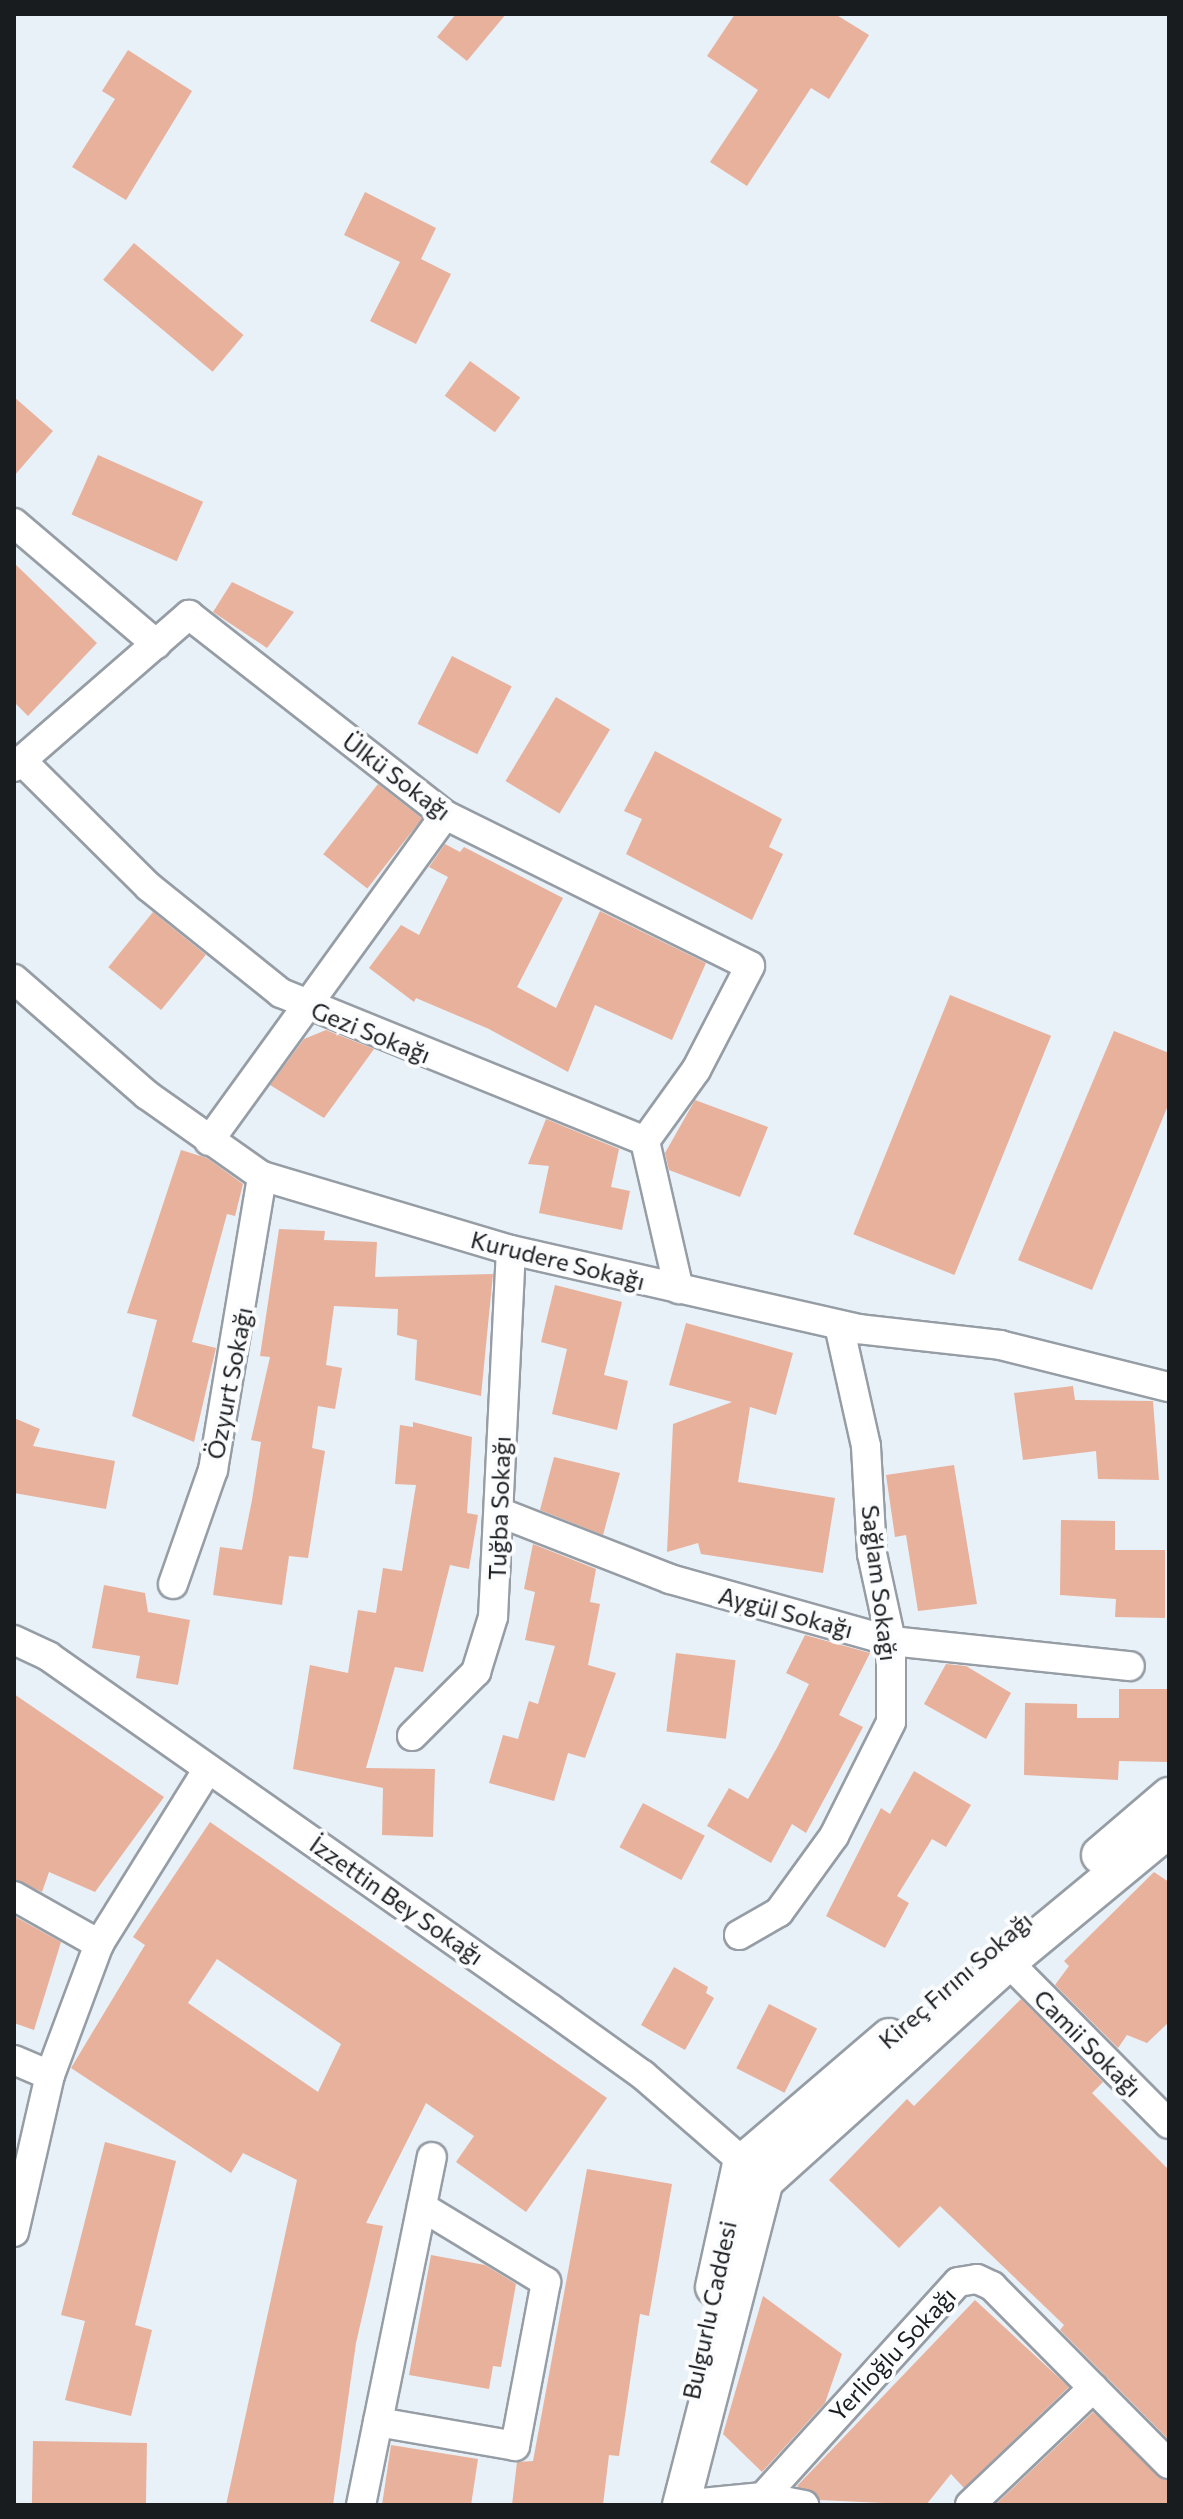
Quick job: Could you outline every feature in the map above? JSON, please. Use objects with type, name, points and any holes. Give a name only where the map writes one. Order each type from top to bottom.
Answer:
[{"type":"main road","name":"Kireç Fırını Sokağı","points":[[753,2172],[1169,1796]]},
{"type":"main road","name":"Kireç Fırını Sokağı","points":[[753,2172],[1169,1829]]},
{"type":"main road","name":"Bulgurlu Caddesi","points":[[681,2505],[692,2455],[703,2433],[753,2172]]},
{"type":"street","points":[[14,523],[156,644],[18,764]]},
{"type":"street","name":"Ülkü Sokağı","points":[[156,644],[189,615],[445,815],[750,966],[696,1070],[645,1141]]},
{"type":"street","name":"Gezi Sokağı","points":[[18,764],[149,887],[246,970],[310,1008],[645,1141]]},
{"type":"street","points":[[209,1141],[310,1008],[445,815]]},
{"type":"street","name":"Kurudere Sokağı","points":[[14,979],[209,1141],[262,1176],[511,1250],[839,1325],[1000,1345],[1169,1387]]},
{"type":"street","points":[[645,1141],[679,1289]]},
{"type":"street","name":"Özyurt Sokağı","points":[[173,1584],[213,1470],[262,1176]]},
{"type":"street","name":"Tuğba Sokağı","points":[[412,1736],[476,1672],[493,1617],[501,1513],[511,1250]]},
{"type":"street","name":"Sağlam Sokağı","points":[[739,1935],[779,1912],[834,1836],[891,1722],[891,1641],[872,1554],[866,1446],[839,1325]]},
{"type":"street","name":"Aygül Sokağı","points":[[501,1513],[670,1579],[891,1641],[1130,1666]]},
{"type":"street","name":"İzzettin Bey Sokağı","points":[[14,1640],[48,1656],[643,2075],[753,2172]]},
{"type":"street","points":[[14,2232],[50,2075],[99,1944],[208,1769]]},
{"type":"street","points":[[14,1896],[99,1944]]},
{"type":"street","name":"Camii Sokağı","points":[[1008,1962],[1169,2124]]},
{"type":"street","points":[[14,2060],[50,2075]]},
{"type":"street","points":[[361,2505],[432,2157]]},
{"type":"street","points":[[378,2422],[515,2446],[546,2282],[422,2207]]},
{"type":"street","name":"Yerlioğlu Sokağı","points":[[763,2497],[958,2282],[977,2279],[992,2286],[1169,2464]]},
{"type":"street","points":[[970,2505],[1093,2388]]},
{"type":"street","points":[[681,2505],[763,2497],[804,2505]]},
{"type":"building","points":[[456,14],[506,14],[467,61],[437,37]]},
{"type":"building","points":[[735,14],[835,14],[869,35],[829,99],[811,88],[747,186],[710,162],[758,90],[707,56]]},
{"type":"building","points":[[128,50],[192,91],[126,200],[72,167],[115,99],[102,91]]},
{"type":"building","points":[[365,192],[436,228],[421,259],[451,274],[416,344],[370,321],[400,262],[344,235]]},
{"type":"building","points":[[134,243],[244,335],[213,372],[103,280]]},
{"type":"building","points":[[470,361],[520,397],[495,432],[445,396]]},
{"type":"building","points":[[14,397],[53,431],[14,476]]},
{"type":"building","points":[[98,455],[203,502],[177,561],[72,514]]},
{"type":"building","points":[[14,563],[97,643],[28,716],[14,702]]},
{"type":"building","points":[[232,582],[294,612],[267,648],[213,612]]},
{"type":"building","points":[[452,656],[512,686],[477,754],[417,724]]},
{"type":"building","points":[[556,697],[610,729],[560,813],[506,781]]},
{"type":"building","points":[[655,751],[782,819],[769,847],[783,854],[752,920],[626,854],[642,819],[624,811]]},
{"type":"building","points":[[378,784],[422,818],[367,889],[323,854]]},
{"type":"building","points":[[445,844],[460,852],[464,847],[563,898],[517,987],[556,1008],[600,911],[706,963],[672,1040],[595,1005],[568,1072],[489,1029],[416,998],[414,1002],[369,968],[401,925],[419,935],[448,877],[429,867]]},
{"type":"building","points":[[153,912],[206,955],[161,1010],[108,967]]},
{"type":"building","points":[[950,995],[1051,1036],[954,1275],[853,1234]]},
{"type":"building","points":[[326,1030],[374,1049],[324,1118],[270,1085],[304,1039]]},
{"type":"building","points":[[1114,1031],[1169,1053],[1169,1103],[1092,1290],[1018,1260]]},
{"type":"building","points":[[695,1100],[768,1127],[740,1197],[669,1170],[665,1153]]},
{"type":"building","points":[[546,1119],[619,1149],[611,1187],[630,1191],[622,1230],[539,1213],[549,1166],[528,1164]]},
{"type":"building","points":[[181,1150],[207,1158],[243,1184],[235,1216],[227,1214],[192,1342],[216,1348],[194,1442],[132,1416],[157,1320],[127,1313]]},
{"type":"building","points":[[279,1229],[325,1231],[324,1240],[377,1242],[375,1277],[493,1274],[481,1396],[415,1380],[417,1340],[397,1335],[398,1309],[334,1306],[326,1365],[342,1368],[335,1409],[318,1406],[312,1448],[325,1451],[308,1558],[289,1556],[282,1605],[213,1595],[220,1547],[242,1550],[252,1500],[261,1442],[251,1440],[270,1357],[260,1356]]},
{"type":"building","points":[[555,1285],[622,1302],[604,1375],[628,1381],[617,1430],[552,1414],[567,1349],[541,1342]]},
{"type":"building","points":[[686,1323],[793,1353],[776,1415],[750,1407],[738,1482],[835,1498],[823,1573],[701,1554],[698,1543],[667,1552],[673,1424],[732,1402],[669,1385]]},
{"type":"building","points":[[1073,1386],[1075,1400],[1153,1401],[1159,1480],[1098,1479],[1096,1451],[1023,1460],[1014,1393]]},
{"type":"building","points":[[14,1418],[40,1429],[33,1446],[115,1461],[106,1509],[14,1493]]},
{"type":"building","points":[[413,1422],[472,1437],[467,1513],[478,1515],[469,1569],[450,1565],[423,1672],[395,1667],[366,1768],[435,1769],[433,1837],[382,1835],[383,1788],[293,1769],[310,1665],[348,1673],[358,1610],[376,1613],[383,1568],[402,1571],[416,1485],[395,1484],[400,1425],[413,1427]]},
{"type":"building","points":[[554,1457],[620,1473],[603,1535],[540,1510]]},
{"type":"building","points":[[954,1465],[977,1604],[918,1611],[906,1535],[895,1537],[886,1475]]},
{"type":"building","points":[[1061,1520],[1115,1521],[1115,1550],[1165,1550],[1165,1618],[1115,1617],[1116,1599],[1060,1595]]},
{"type":"building","points":[[533,1544],[596,1569],[590,1602],[600,1604],[588,1665],[616,1673],[585,1758],[568,1753],[554,1801],[489,1783],[503,1735],[518,1739],[529,1701],[538,1704],[555,1646],[525,1640],[535,1592],[524,1589]]},
{"type":"building","points":[[104,1585],[145,1593],[148,1612],[190,1620],[178,1685],[136,1678],[140,1656],[92,1648]]},
{"type":"building","points":[[805,1635],[870,1653],[839,1715],[863,1727],[806,1833],[792,1824],[771,1863],[707,1826],[729,1788],[748,1799],[778,1746],[809,1684],[786,1673]]},
{"type":"building","points":[[676,1653],[736,1660],[726,1739],[666,1731]]},
{"type":"building","points":[[946,1664],[966,1666],[1011,1693],[986,1739],[924,1704]]},
{"type":"building","points":[[1119,1689],[1169,1689],[1169,1762],[1119,1761],[1118,1780],[1024,1775],[1025,1703],[1077,1704],[1077,1718],[1119,1718]]},
{"type":"building","points":[[14,1694],[164,1797],[95,1892],[49,1872],[42,1892],[14,1879]]},
{"type":"building","points":[[914,1771],[971,1805],[946,1847],[932,1839],[897,1896],[909,1903],[885,1948],[826,1916],[881,1808],[890,1814]]},
{"type":"building","points":[[643,1803],[705,1836],[681,1880],[620,1847]]},
{"type":"building","points":[[210,1822],[607,2098],[526,2212],[456,2162],[474,2136],[426,2103],[366,2223],[383,2226],[356,2343],[333,2505],[226,2505],[297,2180],[243,2153],[231,2173],[71,2068],[145,1945],[133,1937]],"holes":[[[217,1959],[341,2044],[318,2092],[188,2003]]]},
{"type":"building","points":[[1154,1872],[1169,1882],[1169,2022],[1147,2043],[1127,2035],[1118,2048],[1055,1985],[1069,1966],[1064,1961]]},
{"type":"building","points":[[14,1916],[61,1942],[34,2030],[14,2023]]},
{"type":"building","points":[[674,1967],[708,1987],[706,1993],[714,1998],[685,2050],[641,2025]]},
{"type":"building","points":[[1021,1999],[1103,2082],[1092,2093],[1169,2170],[1169,2440],[1060,2330],[1064,2325],[940,2206],[899,2248],[829,2180],[907,2099],[914,2106]]},
{"type":"building","points":[[769,2004],[817,2029],[784,2093],[736,2068]]},
{"type":"building","points":[[105,2142],[176,2161],[135,2325],[152,2330],[131,2416],[65,2400],[85,2321],[61,2315]]},
{"type":"building","points":[[587,2169],[672,2184],[649,2316],[640,2314],[619,2456],[609,2455],[603,2505],[512,2505],[517,2462],[533,2461]]},
{"type":"building","points":[[431,2255],[485,2265],[516,2284],[501,2367],[493,2366],[489,2389],[409,2375]]},
{"type":"building","points":[[763,2296],[842,2354],[825,2403],[762,2472],[723,2434]]},
{"type":"building","points":[[975,2300],[1069,2387],[964,2488],[951,2474],[926,2505],[820,2500],[797,2486]]},
{"type":"building","points":[[1093,2412],[1169,2481],[1169,2505],[995,2505]]},
{"type":"building","points":[[33,2441],[147,2443],[146,2505],[32,2505]]},
{"type":"building","points":[[391,2445],[478,2459],[471,2505],[382,2505]]}]
